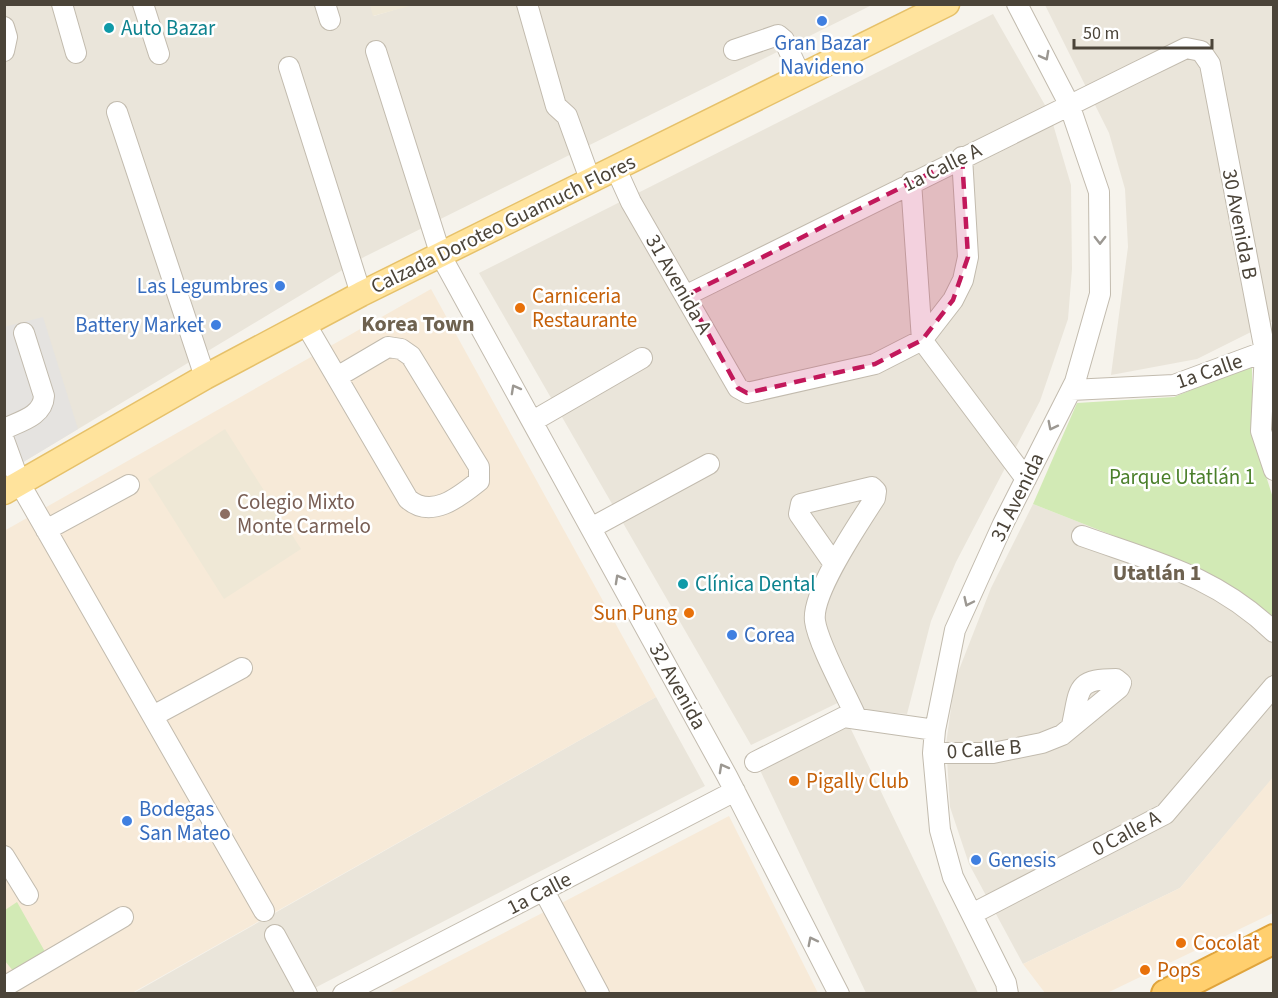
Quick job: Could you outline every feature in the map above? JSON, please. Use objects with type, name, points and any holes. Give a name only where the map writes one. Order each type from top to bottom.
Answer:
[{"type":"highway","points":[[1166,993],[1274,939]]},
{"type":"main road","name":"Calzada Doroteo Guamuch Flores","points":[[12,488],[205,376],[361,294],[801,77],[916,11],[947,4]]},
{"type":"street","points":[[62,4],[76,53]]},
{"type":"street","points":[[143,4],[159,54]]},
{"type":"street","points":[[527,4],[556,106],[567,116],[591,182]]},
{"type":"street","name":"31 Avenida","points":[[1006,990],[953,877],[940,830],[933,753],[935,730],[955,630],[1071,390],[1100,294],[1099,192],[1069,104],[1017,4]]},
{"type":"street","points":[[4,27],[7,37],[4,51]]},
{"type":"street","points":[[734,50],[778,35],[784,40],[801,77]]},
{"type":"street","name":"1a Calle A","points":[[687,295],[911,182],[1186,48],[1201,51]]},
{"type":"street","name":"32 Avenida","points":[[376,51],[441,256],[735,791],[839,993]]},
{"type":"street","name":"30 Avenida B","points":[[1201,51],[1210,64],[1269,350],[1261,432],[1274,470]]},
{"type":"street","points":[[289,67],[361,294]]},
{"type":"street","points":[[117,112],[205,376]]},
{"type":"street","points":[[922,340],[953,300],[963,280],[968,257],[962,157]]},
{"type":"street","name":"31 Avenida A","points":[[616,169],[631,202],[687,295],[738,388],[747,393],[875,364],[922,340]]},
{"type":"street","points":[[911,182],[922,340],[1026,479]]},
{"type":"street","points":[[305,323],[408,499],[417,507],[431,509],[468,490],[479,481],[479,467],[411,356],[401,349],[388,347],[337,377]]},
{"type":"street","points":[[4,429],[38,412],[44,406],[44,396],[24,333]]},
{"type":"street","name":"1a Calle","points":[[1071,390],[1174,385],[1269,350]]},
{"type":"street","points":[[533,421],[642,358]]},
{"type":"street","points":[[4,440],[12,488],[46,530],[264,911]]},
{"type":"street","points":[[591,528],[709,464]]},
{"type":"street","points":[[46,530],[129,485]]},
{"type":"street","points":[[1082,536],[1199,577],[1253,612],[1274,632]]},
{"type":"street","points":[[834,564],[816,611],[815,621],[857,719]]},
{"type":"street","points":[[153,716],[242,668]]},
{"type":"street","name":"0 Calle B","points":[[933,753],[993,753],[1031,746],[1062,735],[1072,725],[1080,691],[1085,682],[1094,679],[1116,679],[1121,683]]},
{"type":"street","name":"0 Calle A","points":[[972,914],[1165,814],[1274,687]]},
{"type":"street","points":[[755,762],[843,717],[935,730]]},
{"type":"street","name":"1a Calle","points":[[343,993],[735,791]]},
{"type":"street","points":[[4,856],[28,895]]},
{"type":"street","points":[[544,891],[599,993]]},
{"type":"street","points":[[6,985],[123,917]]},
{"type":"street","points":[[275,935],[308,993]]},
{"type":"highlighted area","points":[[962,157],[968,257],[953,300],[922,340],[875,364],[747,393],[738,388],[687,295]]},
{"type":"shaded area","points":[[370,4],[374,16],[413,4],[872,5],[364,257],[5,473],[4,5]]},
{"type":"shaded area","points":[[370,4],[413,5],[373,16]]},
{"type":"shaded area","points":[[1045,5],[1273,5],[1273,321],[1197,359],[1111,375],[1128,247],[1125,189],[1109,133]]},
{"type":"shaded area","points":[[993,14],[1050,114],[1071,185],[1072,269],[1068,319],[1040,401],[956,562],[931,621],[907,714],[864,710],[856,694],[751,745],[479,273]]},
{"type":"shaded area","points":[[431,289],[656,697],[132,993],[5,993],[4,531]]},
{"type":"shaded area","points":[[43,317],[78,429],[5,473],[4,327]]},
{"type":"shaded area","name":"Colegio Mixto Monte Carmelo","points":[[225,429],[301,549],[224,599],[148,479]]},
{"type":"shaded area","points":[[1033,504],[1165,556],[1273,642],[1274,777],[1180,888],[1023,964],[969,864],[950,807],[946,744],[955,680],[991,588]]},
{"type":"shaded area","points":[[656,697],[705,786],[305,993],[132,994]]},
{"type":"shaded area","points":[[847,721],[978,993],[866,993],[758,766]]},
{"type":"shaded area","points":[[1273,777],[1273,913],[1107,993],[1045,993],[1023,964],[1180,888]]},
{"type":"shaded area","points":[[729,816],[818,993],[386,994]]},
{"type":"green space","name":"Parque Utatlán 1","points":[[1252,365],[1252,432],[1273,498],[1273,642],[1165,556],[1033,504],[1077,403],[1174,397]]},
{"type":"green space","points":[[17,902],[48,957],[14,972],[5,961],[5,910]]},
{"type":"place","name":"Gran Bazar Navideno","points":[[822,21]]},
{"type":"place","name":"Auto Bazar","points":[[109,28]]},
{"type":"place","name":"Las Legumbres","points":[[280,286]]},
{"type":"place","name":"Carniceria Restaurante","points":[[520,308]]},
{"type":"place","name":"Battery Market","points":[[216,325]]},
{"type":"place","name":"Colegio Mixto Monte Carmelo","points":[[225,514]]},
{"type":"place","name":"Clínica Dental","points":[[683,584]]},
{"type":"place","name":"Sun Pung","points":[[689,613]]},
{"type":"place","name":"Corea","points":[[732,635]]},
{"type":"place","name":"Pigally Club","points":[[794,781]]},
{"type":"place","name":"Bodegas San Mateo","points":[[127,821]]},
{"type":"place","name":"Genesis","points":[[976,860]]},
{"type":"place","name":"Cocolat","points":[[1181,943]]},
{"type":"place","name":"Pops","points":[[1145,970]]},
{"type":"district","name":"Korea Town","points":[[418,324]]},
{"type":"district","name":"Utatlán 1","points":[[1157,573]]}]
